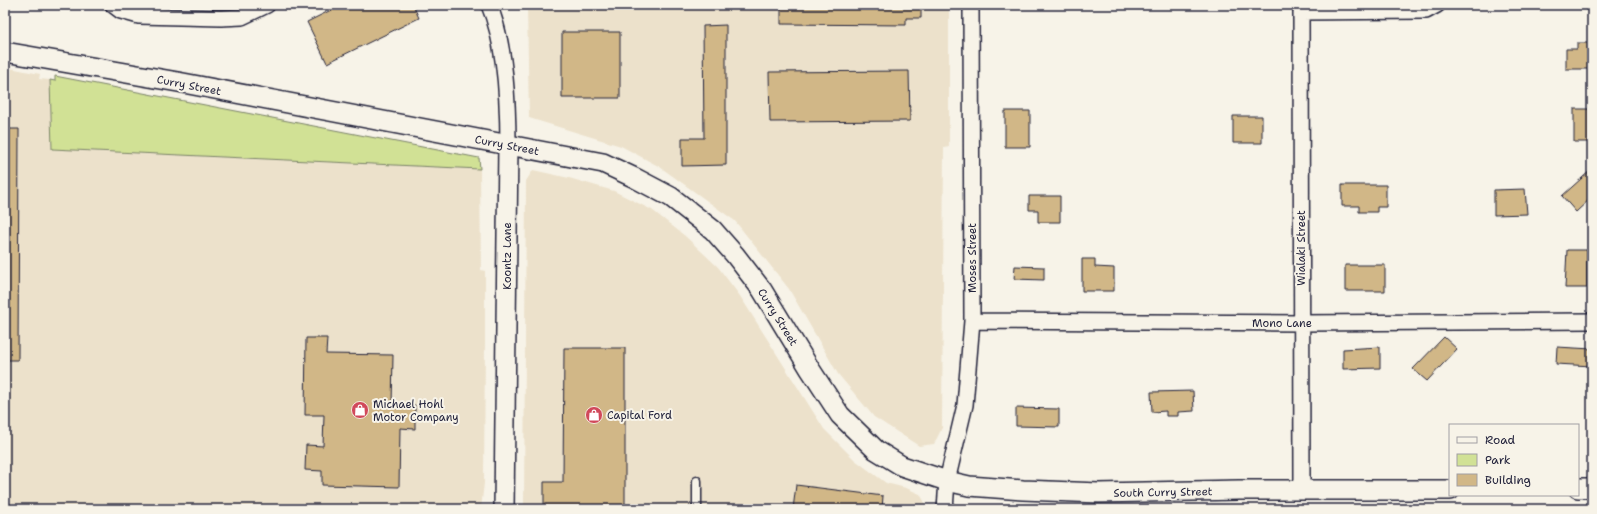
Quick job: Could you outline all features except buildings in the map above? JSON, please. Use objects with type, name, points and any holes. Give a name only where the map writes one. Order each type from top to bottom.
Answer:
[{"type":"street","points":[[113,5],[121,11],[139,16],[221,18],[242,17],[267,5]]},
{"type":"street","name":"Koontz Lane","points":[[489,5],[496,20],[504,73],[508,123],[504,509]]},
{"type":"street","name":"Moses Street","points":[[946,509],[947,481],[964,405],[972,321],[971,5]]},
{"type":"street","points":[[1301,8],[1426,11],[1437,5]]},
{"type":"street","name":"Wialaki Street","points":[[1301,8],[1302,490]]},
{"type":"street","name":"Curry Street","points":[[5,52],[186,84],[603,163],[671,197],[712,230],[735,255],[762,290],[840,415],[876,450],[883,454]]},
{"type":"street","name":"Mono Lane","points":[[972,321],[1301,324],[1592,321]]},
{"type":"street","name":"South Curry Street","points":[[883,454],[902,466],[947,481],[969,486],[1023,490],[1100,494],[1302,490],[1449,490]]},
{"type":"street","points":[[1579,488],[1592,488]]},
{"type":"lane","points":[[697,481],[697,509]]},
{"type":"shaded area","points":[[527,5],[949,5],[949,147],[944,148],[942,428],[934,444],[919,446],[874,417],[838,374],[789,289],[735,221],[660,167],[621,146],[529,118]]},
{"type":"shaded area","points":[[5,67],[40,74],[39,79],[50,80],[52,149],[480,169],[481,270],[485,271],[484,483],[481,509],[5,509]]},
{"type":"shaded area","name":"Capital Ford","points":[[533,170],[569,178],[614,191],[652,210],[685,236],[718,267],[740,296],[824,429],[855,460],[886,483],[906,488],[920,494],[925,503],[926,509],[524,509],[526,181]]},
{"type":"shaded area","points":[[1592,506],[1592,509],[1247,509],[1321,507]]},
{"type":"green space","points":[[55,76],[479,158],[480,169],[52,149],[50,80],[55,81]]},
{"type":"place","name":"Michael Hohl Motor Company","points":[[360,410]]},
{"type":"place","name":"Capital Ford","points":[[594,415]]}]
